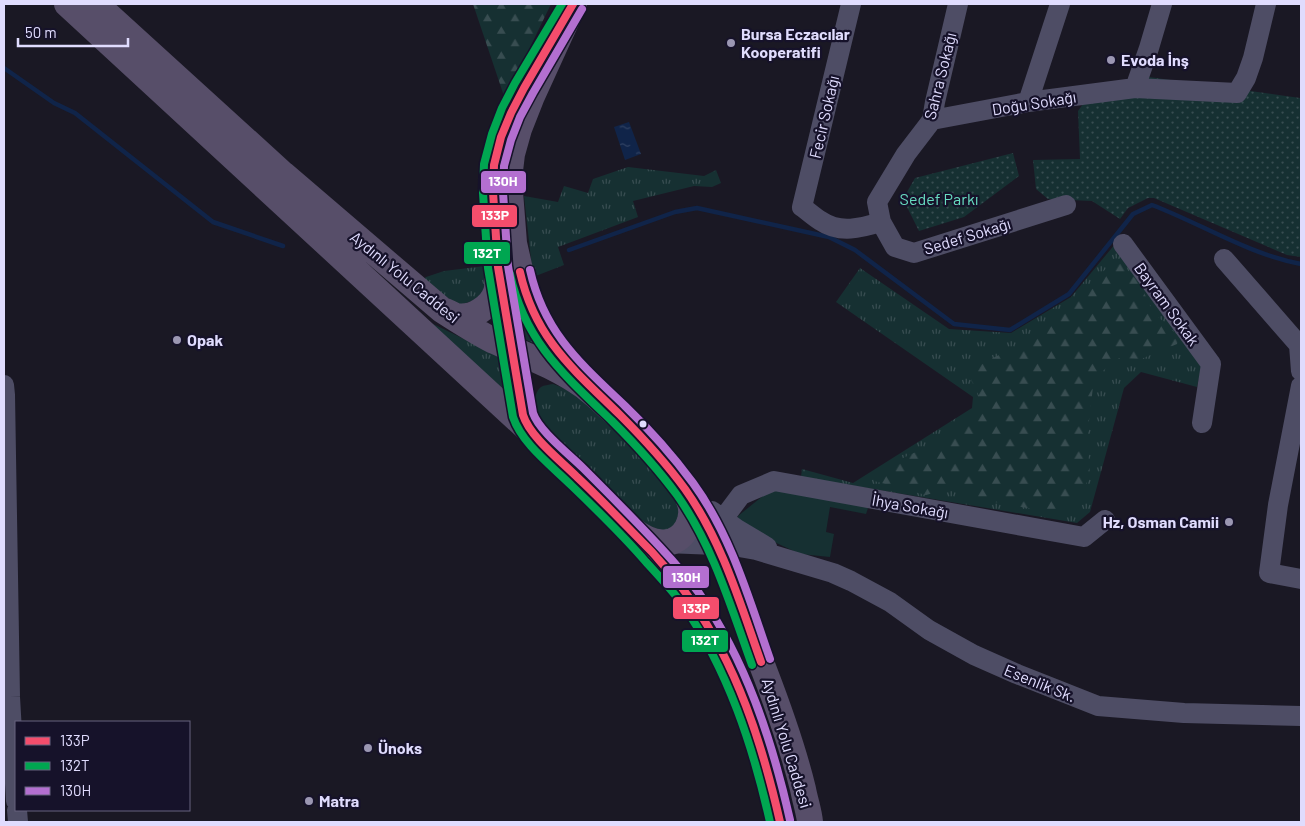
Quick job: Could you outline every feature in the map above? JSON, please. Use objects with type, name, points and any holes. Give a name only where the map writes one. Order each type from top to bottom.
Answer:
[{"type":"main road","name":"Aydınlı Yolu Caddesi","points":[[67,4],[532,433],[626,525],[683,589],[697,608],[722,650],[745,700],[760,742],[780,822]]},
{"type":"main road","name":"Aydınlı Yolu Caddesi","points":[[96,4],[283,174],[442,310],[468,327],[552,367],[587,388],[631,426],[660,458],[686,491],[704,520],[732,581],[796,763],[810,822]]},
{"type":"main road","points":[[532,433],[525,422],[498,268],[493,192],[494,164],[501,137],[511,113],[574,4]]},
{"type":"main road","points":[[574,4],[532,96],[519,129],[512,154],[509,180],[514,243],[523,283],[535,319],[574,371],[631,426]]},
{"type":"main road","points":[[442,310],[458,316],[469,315],[489,304],[496,292],[498,268]]},
{"type":"main road","points":[[522,406],[523,393],[534,378],[544,372],[555,372],[570,377]]},
{"type":"main road","points":[[626,525],[640,536],[651,541],[664,543],[676,540],[685,531],[690,521],[691,509],[686,491]]},
{"type":"street","name":"Fecir Sokağı","points":[[851,4],[802,207],[822,222],[840,229],[861,228],[881,222]]},
{"type":"street","name":"Sahra Sokağı","points":[[881,222],[877,202],[906,154],[932,120],[958,4]]},
{"type":"street","points":[[1028,102],[1060,4]]},
{"type":"street","points":[[1136,88],[1162,4]]},
{"type":"street","name":"Doğu Sokağı","points":[[932,120],[1028,102],[1136,88],[1237,93],[1246,78],[1253,58],[1266,4]]},
{"type":"street","name":"Sedef Sokağı","points":[[881,222],[895,247],[914,253],[1066,205]]},
{"type":"street","name":"Bayram Sokak","points":[[1123,244],[1211,364],[1202,423]]},
{"type":"street","points":[[1224,259],[1298,345],[1301,372]]},
{"type":"street","points":[[4,385],[10,697],[15,784]]},
{"type":"street","points":[[1301,386],[1277,515],[1269,573],[1301,580]]},
{"type":"street","name":"Esenlik Sk.","points":[[660,458],[708,508],[752,539],[802,564]]},
{"type":"street","name":"İhya Sokağı","points":[[723,519],[741,495],[774,481],[1084,537],[1105,520]]},
{"type":"street","name":"Esenlik Sk.","points":[[664,543],[739,546],[833,573],[890,602],[929,630],[974,655],[1098,706],[1184,713],[1301,716]]},
{"type":"street","points":[[738,599],[737,576],[740,567],[746,559],[758,555],[775,555]]},
{"type":"green space","points":[[473,4],[551,4],[505,99]]},
{"type":"green space","points":[[1149,77],[1300,98],[1301,95],[1301,257],[1287,255],[1154,198],[1148,198],[1128,208],[1120,219],[1092,201],[1048,199],[1036,189],[1033,160],[1080,159],[1078,111],[1083,104]]},
{"type":"green space","name":"Sedef Parkı","points":[[1013,153],[1019,176],[964,217],[919,231],[903,199],[915,178]]},
{"type":"green space","points":[[628,167],[704,176],[716,170],[721,183],[712,187],[694,186],[633,201],[638,217],[558,247],[564,265],[533,277],[524,196],[558,202],[564,186],[588,193],[593,179]]},
{"type":"green space","points":[[1116,243],[1203,361],[1197,387],[1141,372],[1124,388],[1090,512],[1077,523],[801,477],[802,469],[853,483],[972,408],[973,397],[836,302],[860,268],[949,329],[1011,333],[1071,297]]},
{"type":"green space","points":[[1116,258],[1139,282],[1154,314],[1179,337],[1177,344],[1141,359],[1119,358],[1094,378],[1087,438],[1090,475],[1080,498],[1065,509],[1038,510],[967,497],[958,486],[926,495],[874,481],[874,474],[903,458],[920,450],[940,445],[956,426],[975,412],[979,396],[971,380],[972,369],[1022,343],[1051,321]]},
{"type":"green space","points":[[485,266],[489,295],[460,305],[420,282],[426,277],[444,271]]},
{"type":"green space","points":[[518,298],[540,346],[520,337]]},
{"type":"green space","points":[[429,322],[503,358],[510,396]]},
{"type":"green space","points":[[553,384],[569,391],[604,417],[664,481],[680,506],[681,514],[675,528],[663,532],[642,522],[538,423],[534,410],[536,394],[541,387]]},
{"type":"green space","points":[[770,490],[870,502],[866,514],[830,507],[826,532],[834,534],[830,557],[800,554],[736,524],[738,516]]},
{"type":"water","points":[[629,122],[641,154],[625,160],[614,127]]},
{"type":"waterway","points":[[4,68],[54,103],[75,113],[213,222],[283,246]]},
{"type":"waterway","points":[[569,250],[675,212],[697,208],[829,237],[855,250],[954,324],[1010,330],[1069,294],[1133,214],[1152,205],[1244,246],[1301,264]]},
{"type":"transit line","name":"132T","points":[[562,4],[502,108],[492,134],[484,164],[483,193],[488,268],[513,417],[517,427],[530,445],[628,542],[683,605],[699,630],[726,682],[737,709],[756,765],[770,822]]},
{"type":"transit line","name":"133P","points":[[573,4],[511,113],[501,137],[494,165],[493,192],[498,267],[523,415],[532,432],[546,448],[652,552],[672,575],[707,624],[746,706],[765,763],[780,822]]},
{"type":"transit line","name":"130H","points":[[582,9],[520,117],[504,166],[503,192],[508,266],[533,413],[548,435],[612,497],[670,558],[699,593],[716,619],[744,674],[766,731],[790,820]]},
{"type":"transit line","name":"130H","points":[[530,270],[536,292],[545,312],[566,346],[661,443],[693,483],[706,503],[729,546],[770,659]]},
{"type":"transit line","name":"133P","points":[[520,272],[535,316],[558,352],[654,451],[678,479],[698,509],[720,551],[761,662]]},
{"type":"transit line","name":"132T","points":[[510,274],[526,319],[536,338],[549,356],[646,457],[670,485],[690,515],[720,577],[752,665]]},
{"type":"place","name":"Bursa Eczacılar Kooperatifi","points":[[731,43]]},
{"type":"place","name":"Evoda İnş","points":[[1111,60]]},
{"type":"place","name":"Opak","points":[[177,340]]},
{"type":"place","name":"Hz, Osman Camii","points":[[1229,522]]},
{"type":"place","name":"Ünoks","points":[[368,748]]},
{"type":"place","name":"Matra","points":[[309,801]]}]
